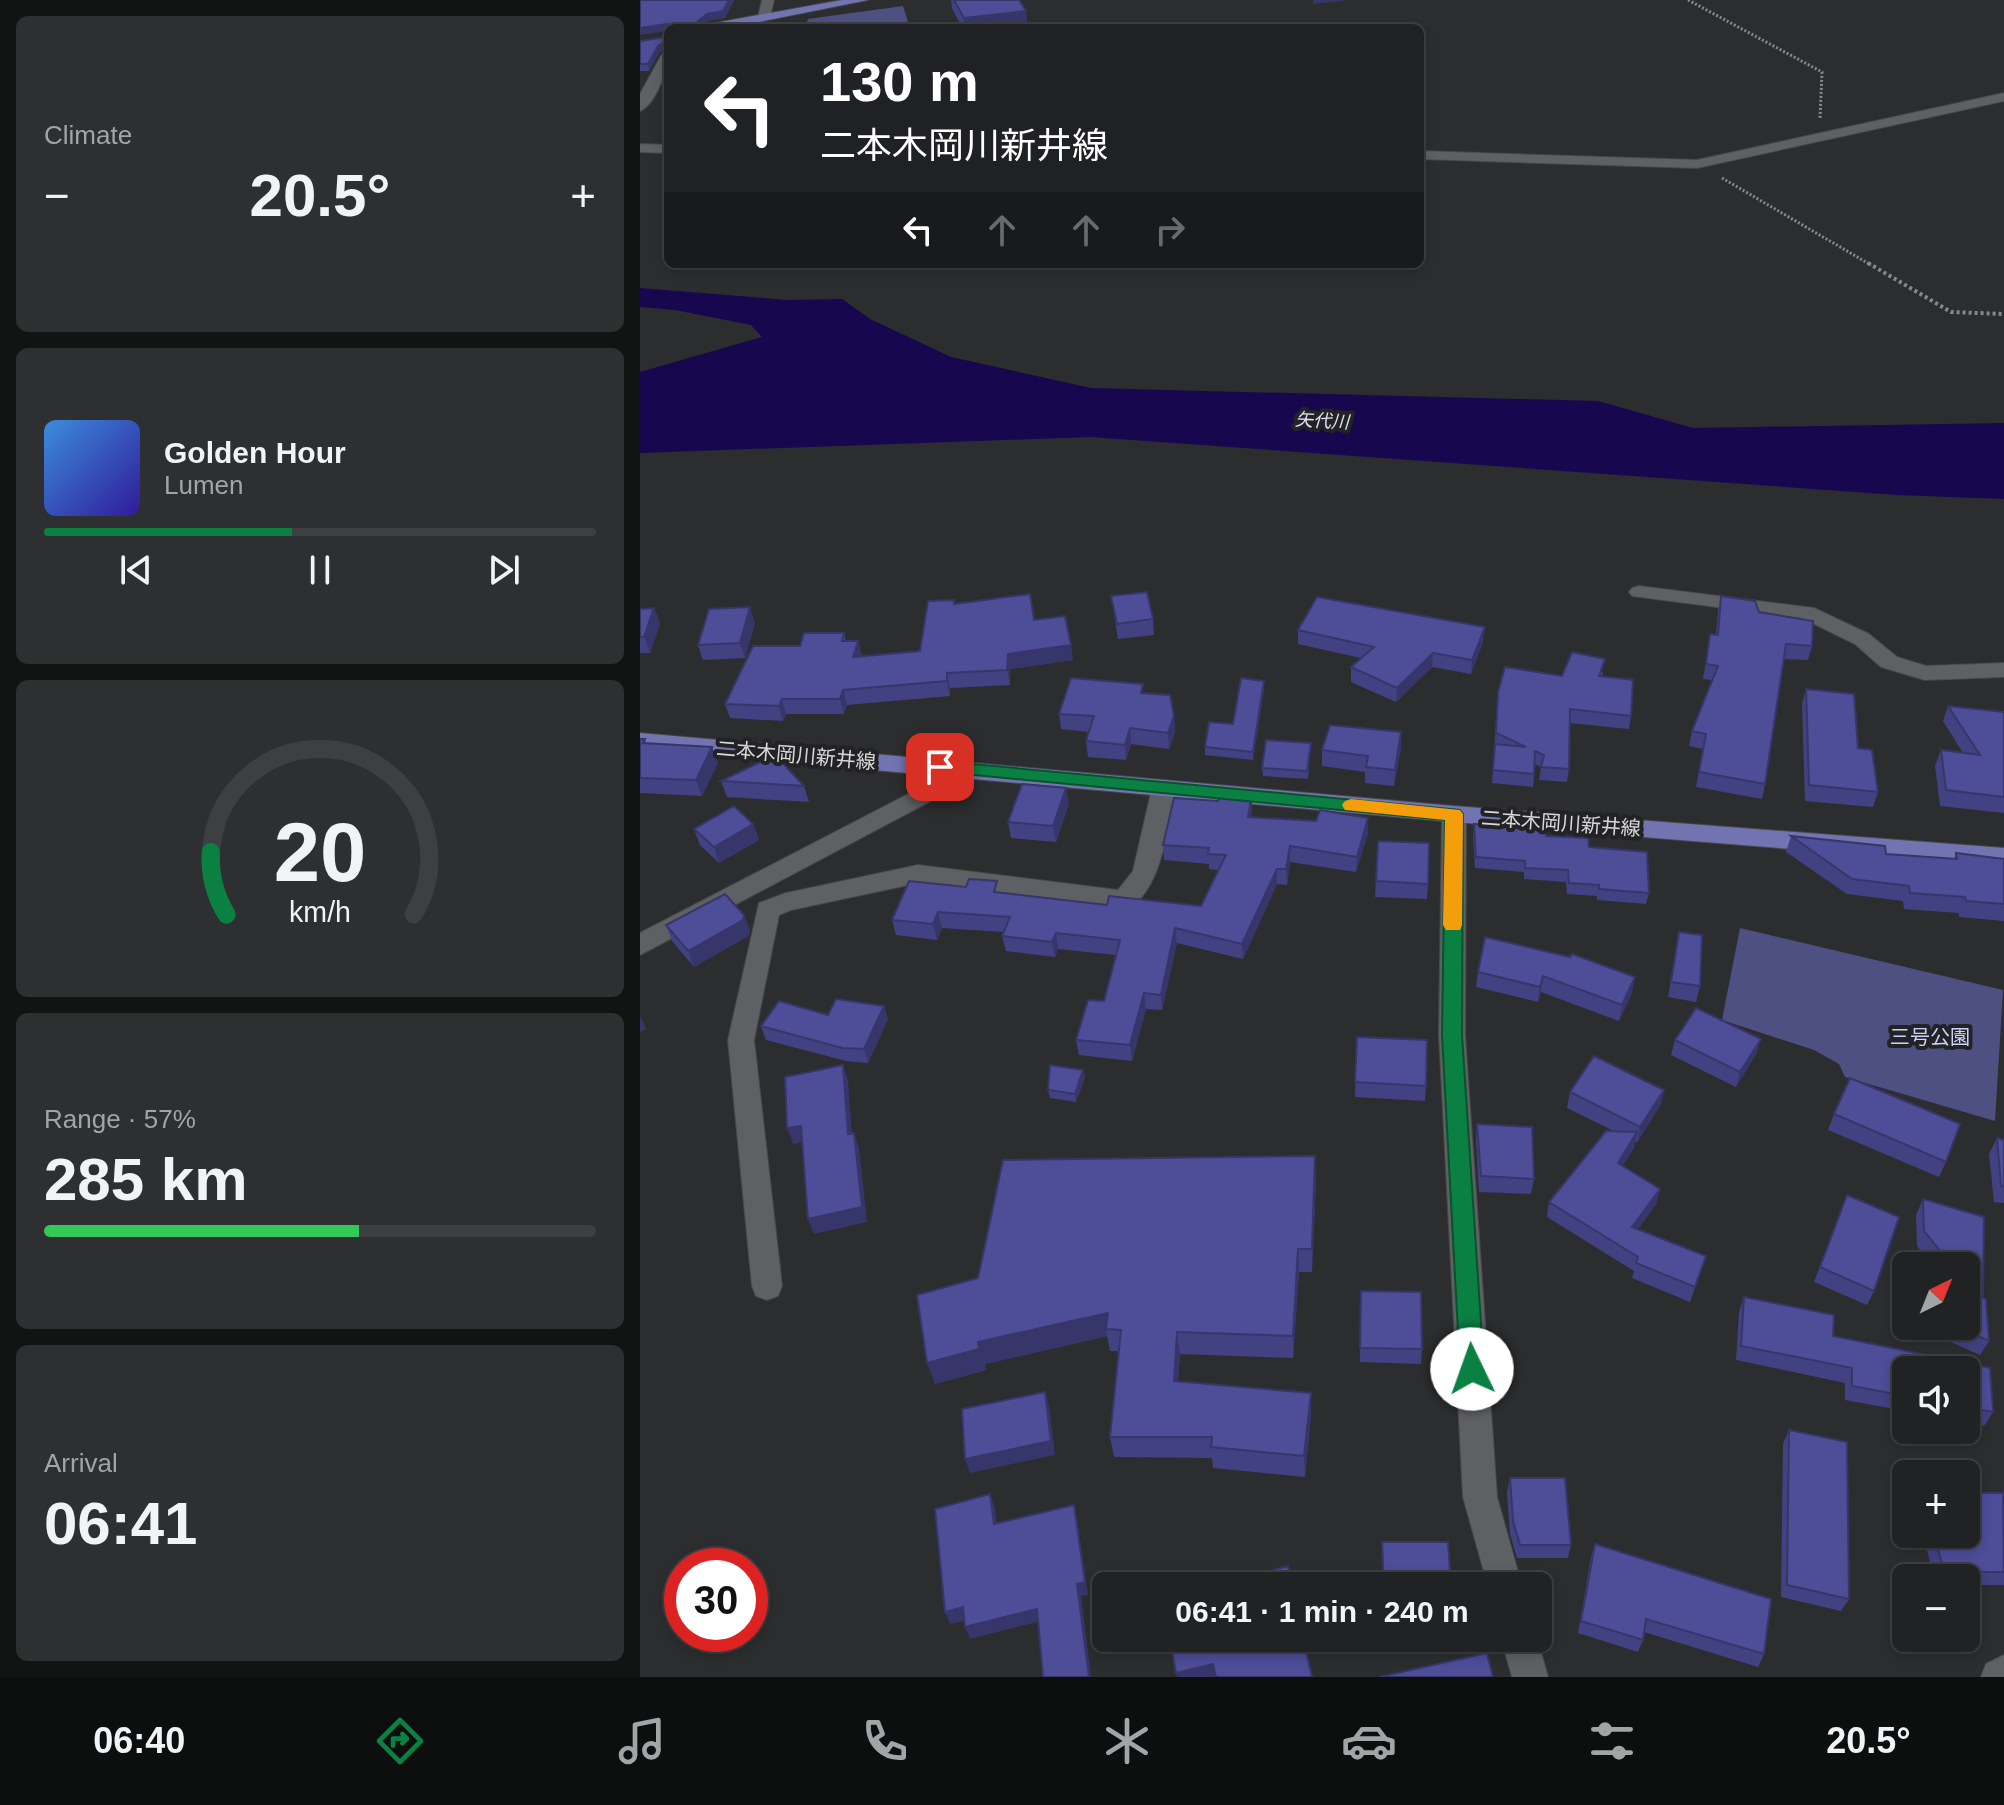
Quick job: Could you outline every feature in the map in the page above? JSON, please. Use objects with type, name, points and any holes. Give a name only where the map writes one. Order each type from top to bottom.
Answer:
[{"type":"main road","points":[[729,24],[862,0]]},
{"type":"main road","name":"二本木岡川新井線","points":[[640,741],[1454,814],[2004,857]]},
{"type":"street","points":[[764,17],[768,0]]},
{"type":"street","points":[[640,107],[664,62]]},
{"type":"street","points":[[1424,155],[1697,164],[2004,97]]},
{"type":"street","points":[[640,148],[664,149]]},
{"type":"street","points":[[1639,592],[1807,612],[1862,639],[1889,662],[1925,673],[2004,670]]},
{"type":"street","points":[[640,945],[970,770]]},
{"type":"street","points":[[768,910],[786,902],[918,874],[1124,900],[1145,874],[1164,788]]},
{"type":"street","points":[[1454,814],[1452,1035],[1480,1497],[1501,1572]]},
{"type":"street","points":[[747,888],[768,910]]},
{"type":"street","points":[[767,1286],[741,1040],[768,910]]},
{"type":"street","points":[[1523,1652],[1530,1677]]},
{"type":"street","points":[[1999,1677],[2004,1673]]},
{"type":"path","points":[[1688,0],[1822,72],[1819,139]]},
{"type":"path","points":[[1697,164],[1951,312],[2004,314]]},
{"type":"green space","points":[[903,6],[909,24],[806,24],[808,19]]},
{"type":"green space","name":"三号公園","points":[[1740,928],[2003,990],[1995,1121],[1845,1077],[1839,1064],[1814,1050],[1722,1020]]},
{"type":"water","name":"矢代川","points":[[640,288],[787,300],[842,299],[870,319],[951,357],[1091,388],[1598,401],[1693,428],[2004,423],[2004,499],[1897,495],[1090,437],[640,453],[640,372],[762,337],[751,325],[675,310],[640,307]]},
{"type":"building","points":[[640,0],[729,0],[723,11],[707,14],[698,21],[701,24],[664,24],[640,28]]},
{"type":"building","points":[[954,0],[1019,0],[1026,11],[964,18]]},
{"type":"building","points":[[990,21],[992,24],[963,24]]},
{"type":"building","points":[[664,37],[648,64],[640,64],[640,41]]},
{"type":"building","points":[[1147,592],[1153,619],[1117,624],[1111,596]]},
{"type":"building","points":[[1030,594],[1034,620],[1065,616],[1071,645],[1008,654],[1007,670],[947,673],[947,681],[843,690],[840,699],[782,699],[779,706],[725,704],[753,646],[800,646],[804,633],[844,633],[842,641],[858,641],[853,657],[920,651],[928,601],[954,600],[954,604]]},
{"type":"building","points":[[1721,596],[1755,601],[1759,612],[1813,621],[1812,646],[1786,644],[1765,784],[1699,772],[1706,734],[1692,731],[1718,666],[1706,664],[1710,634],[1718,635]]},
{"type":"building","points":[[1317,597],[1485,627],[1472,660],[1433,653],[1397,688],[1351,667],[1374,647],[1298,630]]},
{"type":"building","points":[[750,607],[740,643],[698,645],[709,609]]},
{"type":"building","points":[[654,608],[644,637],[640,637],[640,609]]},
{"type":"building","points":[[1572,652],[1605,659],[1599,676],[1633,680],[1631,716],[1570,709],[1569,769],[1541,767],[1544,755],[1535,751],[1534,774],[1493,770],[1495,744],[1526,747],[1496,733],[1498,692],[1505,667],[1562,676]]},
{"type":"building","points":[[1071,678],[1143,684],[1141,693],[1170,695],[1174,716],[1168,733],[1130,728],[1125,745],[1086,741],[1094,716],[1059,714]]},
{"type":"building","points":[[1241,678],[1264,681],[1253,752],[1205,747],[1209,722],[1233,724]]},
{"type":"building","points":[[1806,689],[1854,694],[1858,748],[1872,750],[1878,792],[1809,785]]},
{"type":"building","points":[[1948,706],[2004,712],[2004,797],[1946,790],[1941,750],[1980,755]]},
{"type":"building","points":[[1330,725],[1401,732],[1395,770],[1366,767],[1368,756],[1322,750]]},
{"type":"building","points":[[640,739],[645,739],[643,743],[712,747],[696,780],[640,778]]},
{"type":"building","points":[[1266,740],[1311,743],[1307,771],[1262,768]]},
{"type":"building","points":[[775,755],[804,786],[721,781]]},
{"type":"building","points":[[1022,784],[1066,788],[1053,826],[1008,822]]},
{"type":"building","points":[[1220,793],[1252,795],[1248,817],[1316,821],[1320,810],[1368,818],[1357,857],[1290,846],[1286,869],[1277,869],[1242,944],[1175,928],[1161,995],[1144,993],[1130,1045],[1076,1040],[1088,1000],[1104,1001],[1120,940],[1056,933],[1052,942],[1002,936],[1010,917],[938,912],[933,924],[892,920],[909,881],[966,887],[969,879],[997,881],[994,892],[1107,905],[1109,896],[1201,906],[1226,855],[1208,854],[1209,848],[1163,845],[1174,798],[1218,801]]},
{"type":"building","points":[[734,806],[753,824],[714,847],[694,829]]},
{"type":"building","points":[[1474,824],[1546,831],[1546,836],[1588,838],[1589,847],[1647,852],[1649,893],[1569,883],[1568,870],[1525,868],[1525,861],[1476,857]]},
{"type":"building","points":[[1791,836],[1885,846],[1886,854],[1957,859],[1956,853],[2004,859],[2004,904],[1966,901],[1965,897],[1910,893],[1909,886],[1852,879]]},
{"type":"building","points":[[1378,841],[1429,843],[1428,884],[1376,881]]},
{"type":"building","points":[[725,894],[744,915],[743,920],[688,951],[666,925]]},
{"type":"building","points":[[1679,932],[1702,935],[1700,986],[1671,982]]},
{"type":"building","points":[[1485,937],[1570,957],[1572,954],[1635,977],[1622,1005],[1543,976],[1540,987],[1478,972]]},
{"type":"building","points":[[836,999],[884,1006],[864,1049],[842,1048],[761,1026],[779,1001],[828,1015]]},
{"type":"building","points":[[1696,1008],[1761,1039],[1740,1072],[1675,1040]]},
{"type":"building","points":[[1357,1037],[1427,1040],[1426,1086],[1355,1082]]},
{"type":"building","points":[[1594,1056],[1664,1090],[1640,1127],[1570,1092]]},
{"type":"building","points":[[843,1065],[848,1134],[854,1133],[862,1207],[808,1219],[801,1126],[787,1128],[785,1077]]},
{"type":"building","points":[[1050,1065],[1083,1070],[1075,1094],[1048,1090]]},
{"type":"building","points":[[1850,1078],[1960,1124],[1946,1162],[1834,1114]]},
{"type":"building","points":[[1477,1124],[1532,1127],[1534,1179],[1481,1176]]},
{"type":"building","points":[[1606,1131],[1637,1132],[1618,1163],[1660,1189],[1632,1227],[1706,1256],[1695,1287],[1636,1263],[1638,1257],[1549,1202]]},
{"type":"building","points":[[1997,1138],[2004,1140],[2004,1187],[2001,1186]]},
{"type":"building","points":[[1315,1156],[1312,1249],[1298,1249],[1293,1336],[1177,1332],[1174,1381],[1311,1393],[1304,1456],[1211,1447],[1212,1437],[1110,1437],[1121,1330],[1106,1329],[1108,1313],[978,1342],[979,1349],[927,1363],[917,1295],[978,1278],[1003,1160]]},
{"type":"building","points":[[1847,1195],[1899,1217],[1874,1291],[1820,1267]]},
{"type":"building","points":[[1923,1199],[1984,1217],[1983,1298],[1986,1299],[1989,1341],[1980,1337],[1980,1252],[1941,1252],[1924,1231]]},
{"type":"building","points":[[1361,1291],[1421,1292],[1422,1349],[1360,1348]]},
{"type":"building","points":[[1744,1297],[1834,1315],[1833,1336],[1931,1356],[1892,1356],[1892,1393],[1852,1386],[1852,1368],[1741,1346]]},
{"type":"building","points":[[1980,1366],[1990,1368],[1993,1412],[1980,1410]]},
{"type":"building","points":[[1045,1392],[1051,1441],[965,1459],[962,1409]]},
{"type":"building","points":[[1789,1430],[1847,1442],[1849,1599],[1787,1585]]},
{"type":"building","points":[[1510,1478],[1565,1478],[1571,1545],[1520,1545],[1513,1521]]},
{"type":"building","points":[[1980,1493],[2003,1493],[2004,1572],[1980,1572],[1980,1564],[1942,1564],[1938,1548],[1980,1548]]},
{"type":"building","points":[[990,1494],[994,1524],[1074,1505],[1085,1582],[1077,1584],[1089,1677],[1043,1677],[1037,1609],[965,1627],[963,1607],[945,1612],[935,1509]]},
{"type":"building","points":[[1382,1542],[1448,1542],[1450,1572],[1383,1572]]},
{"type":"building","points":[[1595,1544],[1771,1599],[1764,1654],[1646,1619],[1643,1640],[1581,1621]]},
{"type":"building","points":[[1288,1566],[1289,1572],[1265,1572]]},
{"type":"building","points":[[1172,1652],[1306,1652],[1312,1677],[1216,1677],[1213,1664],[1176,1673]]},
{"type":"building","points":[[1487,1653],[1493,1677],[1379,1677]]},
{"type":"slow traffic","points":[[1351,805],[1454,814],[1453,925]]},
{"type":"route","points":[[940,767],[1454,814],[1452,1035],[1472,1369]]}]
